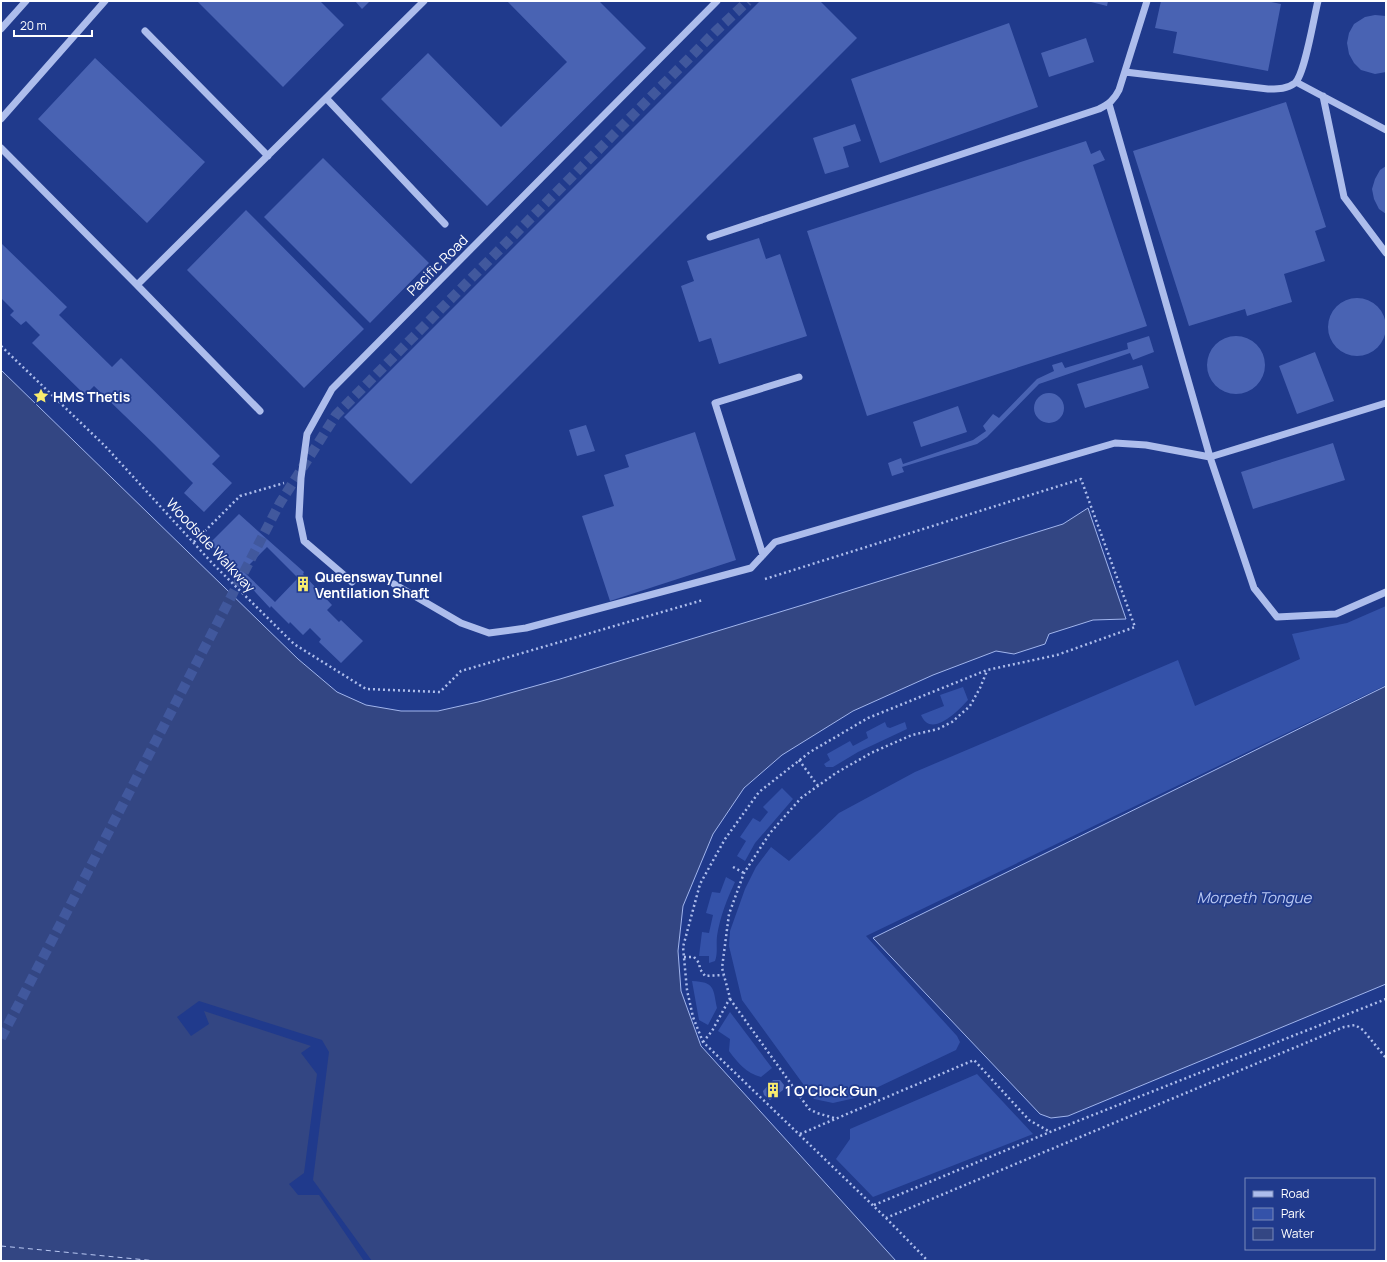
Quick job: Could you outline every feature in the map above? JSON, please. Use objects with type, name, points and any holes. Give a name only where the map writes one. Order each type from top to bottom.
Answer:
[{"type":"street","points":[[1,29],[26,1]]},
{"type":"street","points":[[1,119],[105,1]]},
{"type":"street","points":[[137,285],[424,1]]},
{"type":"street","name":"Pacific Road","points":[[352,582],[304,541],[299,517],[301,478],[308,434],[332,389],[718,1]]},
{"type":"street","points":[[710,237],[1084,114],[1109,104],[1115,99],[1125,72],[1146,1]]},
{"type":"street","points":[[1125,72],[1268,89],[1285,89],[1296,82],[1302,69],[1318,1]]},
{"type":"street","points":[[145,31],[268,156]]},
{"type":"street","points":[[1296,82],[1386,130]]},
{"type":"street","points":[[1323,96],[1344,197],[1386,253]]},
{"type":"street","points":[[326,98],[445,224]]},
{"type":"street","points":[[1109,104],[1210,457],[1254,588],[1277,617],[1336,614],[1386,592]]},
{"type":"street","points":[[1,148],[260,411]]},
{"type":"street","points":[[763,556],[715,403],[798,377]]},
{"type":"street","points":[[394,584],[461,623],[489,633],[526,628],[751,568],[775,542],[1115,443],[1146,445],[1210,457],[1386,403]]},
{"type":"path","name":"Woodside Walkway","points":[[1,346],[105,446],[194,542],[294,644],[366,689],[440,692]]},
{"type":"path","points":[[194,542],[240,496],[301,478]]},
{"type":"path","points":[[928,1261],[874,1205],[703,1042],[693,1017],[687,990],[683,947],[700,884],[725,839],[759,792],[810,752],[868,718],[987,670],[1057,655],[1135,627],[1081,479]]},
{"type":"path","points":[[836,1118],[816,1114],[809,1109],[730,998],[722,968],[729,914],[744,873],[756,853],[782,819],[802,798],[818,786],[871,753],[912,735],[938,729],[952,722],[970,706],[980,688],[987,670]]},
{"type":"path","points":[[799,760],[818,786]]},
{"type":"path","points":[[733,867],[744,873]]},
{"type":"path","points":[[684,957],[694,957],[699,962],[700,969],[705,976],[724,975]]},
{"type":"path","points":[[703,1042],[712,1031],[730,998]]},
{"type":"path","points":[[874,1205],[1050,1132],[1386,999]]},
{"type":"path","points":[[886,1218],[1344,1027],[1355,1025],[1359,1027],[1386,1058]]},
{"type":"path","points":[[800,1134],[974,1060],[1029,1120],[1050,1132]]},
{"type":"green space","points":[[1386,606],[1386,685],[866,936],[957,1036],[960,1042],[956,1050],[855,1098],[833,1103],[814,1099],[742,1000],[729,946],[730,931],[745,889],[756,867],[771,847],[789,861],[839,813],[915,772],[1178,660],[1195,706],[1300,659],[1292,634],[1347,623]]},
{"type":"green space","points":[[963,687],[968,700],[958,710],[938,724],[925,722],[921,715],[944,706],[940,695]]},
{"type":"green space","points":[[885,722],[887,727],[890,728],[905,722],[907,729],[858,752],[833,767],[826,767],[824,764],[830,760],[827,754],[850,741],[853,746],[868,738],[866,732]]},
{"type":"green space","points":[[782,788],[793,799],[755,843],[745,861],[737,856],[746,841],[740,837],[753,818],[760,822],[768,812],[763,807]]},
{"type":"green space","points":[[726,877],[735,882],[720,922],[717,936],[716,958],[715,961],[709,963],[709,956],[699,956],[702,932],[709,933],[713,915],[706,913],[712,892],[720,893]]},
{"type":"green space","points":[[692,981],[705,983],[712,987],[717,1008],[708,1025],[699,1020]]},
{"type":"green space","points":[[730,1012],[772,1068],[761,1077],[751,1073],[739,1063],[729,1051],[730,1039],[718,1031]]},
{"type":"green space","points":[[977,1074],[1033,1134],[873,1197],[836,1159],[850,1139],[850,1129]]},
{"type":"water","points":[[1,370],[298,659],[337,692],[366,705],[401,711],[438,711],[478,702],[560,679],[1063,524],[1088,508],[1126,619],[1093,620],[1049,634],[1045,644],[1014,654],[996,651],[933,675],[853,711],[782,755],[744,788],[713,834],[683,906],[678,951],[681,991],[701,1046],[896,1261],[1,1261]]},
{"type":"water","name":"Morpeth Tongue","points":[[1386,686],[1386,984],[1068,1116],[1051,1118],[1040,1114],[873,938]]},
{"type":"pier","points":[[199,1001],[322,1040],[329,1052],[313,1180],[372,1261],[364,1261],[319,1195],[298,1195],[289,1184],[304,1173],[317,1074],[301,1053],[311,1046],[204,1011],[209,1024],[191,1036],[177,1017]]},
{"type":"building","points":[[197,1],[320,1],[344,25],[283,87]]},
{"type":"building","points":[[355,1],[370,1],[362,9]]},
{"type":"building","points":[[507,1],[599,1],[646,48],[487,206],[381,99],[428,53],[501,127],[567,62]]},
{"type":"building","points":[[760,1],[820,1],[857,38],[411,484],[344,417]]},
{"type":"building","points":[[1087,1],[1108,1],[1107,6]]},
{"type":"building","points":[[1161,1],[1267,1],[1281,4],[1268,71],[1173,53],[1177,32],[1155,28]]},
{"type":"building","points":[[1375,15],[1386,16],[1386,72],[1375,74],[1361,70],[1354,63],[1349,54],[1347,43],[1349,33],[1354,24],[1365,17]]},
{"type":"building","points":[[1009,23],[1038,107],[880,163],[851,79]]},
{"type":"building","points":[[1086,38],[1094,62],[1049,77],[1041,53]]},
{"type":"building","points":[[95,58],[205,162],[147,223],[38,119]]},
{"type":"building","points":[[1286,102],[1326,227],[1315,231],[1325,261],[1284,274],[1292,302],[1247,316],[1245,309],[1189,326],[1133,151]]},
{"type":"building","points":[[855,124],[861,141],[843,147],[849,167],[825,174],[813,138]]},
{"type":"building","points":[[1086,141],[1091,154],[1100,150],[1105,160],[1093,165],[1147,326],[867,416],[807,231]]},
{"type":"building","points":[[323,158],[429,263],[370,323],[264,217]]},
{"type":"building","points":[[1386,166],[1386,214],[1379,209],[1374,199],[1372,189],[1380,170]]},
{"type":"building","points":[[246,210],[364,329],[304,388],[187,270]]},
{"type":"building","points":[[759,238],[766,259],[780,254],[807,336],[719,364],[711,338],[699,342],[681,286],[694,281],[687,261]]},
{"type":"building","points":[[1,243],[67,307],[59,315],[112,367],[121,358],[220,456],[212,464],[232,483],[204,512],[184,493],[193,483],[94,386],[85,395],[32,343],[40,335],[26,321],[21,325],[10,315],[14,311],[1,298]]},
{"type":"building","points":[[1351,298],[1363,298],[1378,306],[1386,321],[1386,333],[1378,348],[1363,356],[1351,356],[1336,348],[1328,333],[1328,321],[1336,306]]},
{"type":"building","points":[[1149,336],[1154,352],[1133,360],[1130,353],[1039,384],[987,437],[977,444],[902,467],[904,472],[892,476],[888,463],[901,458],[903,464],[973,440],[986,431],[983,426],[993,414],[999,418],[1037,379],[1054,371],[1052,365],[1062,362],[1065,368],[1128,349],[1127,343]]},
{"type":"building","points":[[1230,336],[1242,336],[1257,344],[1265,359],[1265,371],[1257,386],[1242,394],[1230,394],[1215,386],[1207,371],[1207,359],[1215,344]]},
{"type":"building","points":[[1315,352],[1334,401],[1297,414],[1279,366]]},
{"type":"building","points":[[1142,365],[1149,388],[1085,408],[1077,384]]},
{"type":"building","points":[[1049,393],[1055,394],[1063,402],[1063,414],[1055,422],[1049,423],[1043,422],[1035,414],[1034,408],[1035,402],[1043,394]]},
{"type":"building","points":[[958,406],[967,432],[921,447],[913,422]]},
{"type":"building","points":[[586,425],[595,451],[577,456],[569,430]]},
{"type":"building","points":[[695,432],[736,560],[610,601],[582,516],[614,506],[604,475],[629,467],[625,455]]},
{"type":"building","points":[[1333,443],[1345,480],[1253,509],[1241,472]]},
{"type":"building","name":"Queensway Tunnel Ventilation Shaft","points":[[239,514],[304,572],[303,574],[332,605],[327,610],[339,622],[341,620],[363,641],[341,663],[319,642],[321,639],[310,628],[303,635],[290,622],[289,624],[271,606],[270,608],[210,543]],"holes":[[[267,547],[298,578],[275,602],[243,571]]]},
{"type":"building","name":"1 O'Clock Gun","points":[[773,1080],[780,1080],[784,1085],[783,1090],[770,1100],[764,1095],[763,1091]]},
{"type":"ferry route","points":[[1,1246],[157,1261]]},
{"type":"tunnel","points":[[1,1038],[280,503],[336,415],[716,31],[748,1]]},
{"type":"place","name":"HMS Thetis","points":[[41,396]]},
{"type":"place","name":"Queensway Tunnel Ventilation Shaft","points":[[303,584]]},
{"type":"place","name":"1 O'Clock Gun","points":[[773,1090]]}]
